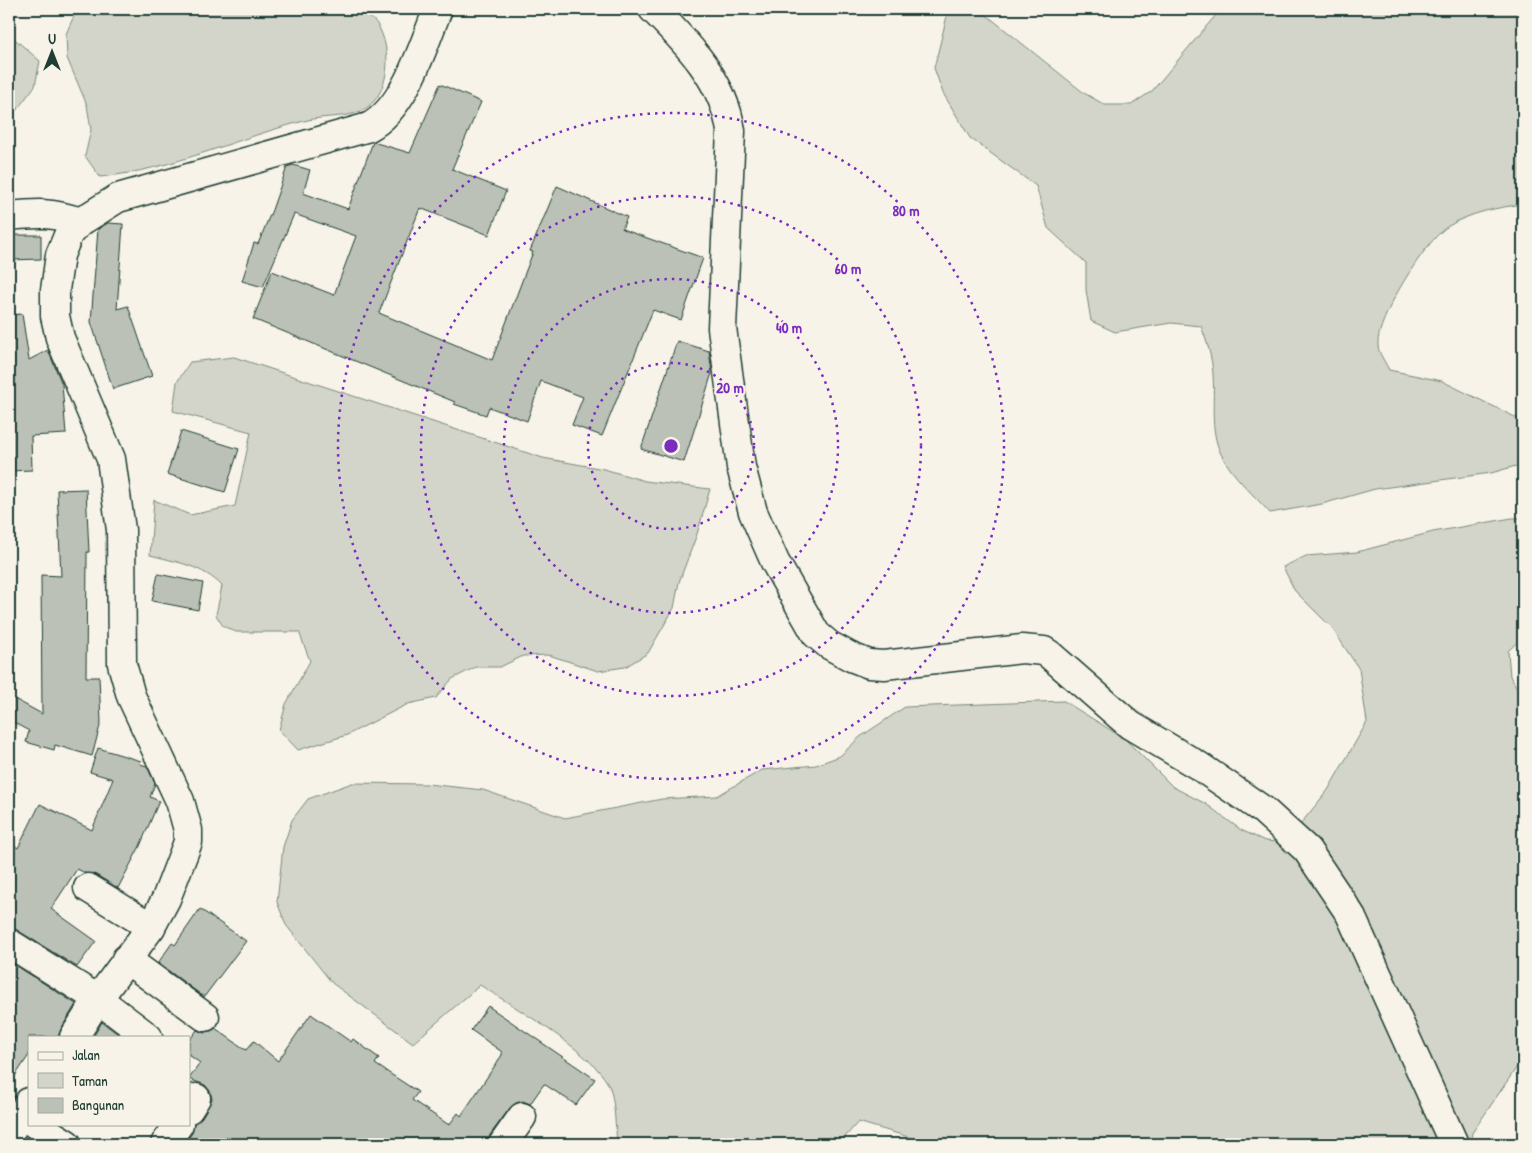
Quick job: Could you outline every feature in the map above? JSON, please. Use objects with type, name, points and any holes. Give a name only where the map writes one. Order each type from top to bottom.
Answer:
[{"type":"street","points":[[75,1036],[98,998],[151,927],[166,899],[188,842],[188,830],[180,800],[131,696],[122,664],[121,530],[111,459],[60,338],[55,316],[56,272],[60,255],[69,233],[80,222],[118,198],[369,127],[377,123],[397,100],[408,80],[438,9]]},
{"type":"street","points":[[653,9],[702,62],[722,96],[728,111],[731,132],[722,328],[741,467],[753,512],[775,562],[816,634],[829,645],[869,664],[884,665],[1022,649],[1044,651],[1130,725],[1199,766],[1263,810],[1307,850],[1350,914],[1454,1144]]},
{"type":"street","points":[[9,216],[40,212],[59,214],[80,222]]},
{"type":"street","points":[[88,888],[151,927]]},
{"type":"street","points":[[9,943],[98,998],[147,1036]]},
{"type":"street","points":[[126,959],[205,1017]]},
{"type":"street","points":[[503,1144],[522,1117]]},
{"type":"street","points":[[36,1126],[67,1144]]},
{"type":"street","points":[[166,1144],[178,1126]]},
{"type":"green space","points":[[77,9],[356,9],[375,22],[382,34],[387,59],[386,72],[378,95],[371,104],[361,111],[342,116],[308,120],[282,127],[153,168],[100,177],[85,156],[91,130],[87,105],[67,58],[66,34]]},
{"type":"green space","points":[[956,9],[979,9],[1084,93],[1105,105],[1131,105],[1152,91],[1221,9],[1523,9],[1523,204],[1474,214],[1447,227],[1438,235],[1415,264],[1393,301],[1379,334],[1378,348],[1389,370],[1442,381],[1523,421],[1523,464],[1491,473],[1375,489],[1322,504],[1270,513],[1231,470],[1217,444],[1213,415],[1212,368],[1209,350],[1201,326],[1171,323],[1115,332],[1091,321],[1086,290],[1086,263],[1048,228],[1036,186],[970,138],[943,93],[934,68],[948,12]]},
{"type":"green space","points":[[9,34],[40,61],[35,86],[9,120]]},
{"type":"green space","points":[[234,357],[543,458],[604,469],[645,481],[710,489],[697,534],[679,582],[674,608],[648,653],[625,667],[598,671],[549,655],[523,656],[500,667],[476,667],[452,679],[436,698],[408,704],[347,735],[298,750],[279,730],[286,704],[310,661],[299,632],[236,632],[223,626],[216,615],[222,586],[215,579],[198,569],[150,555],[154,500],[190,515],[235,506],[251,432],[173,411],[177,382],[190,362]]},
{"type":"green space","points":[[1512,518],[1523,518],[1523,637],[1508,651],[1510,676],[1523,698],[1523,1058],[1472,1133],[1470,1144],[919,1144],[919,1140],[858,1122],[839,1144],[620,1144],[617,1141],[611,1091],[604,1077],[574,1048],[554,1033],[480,985],[413,1043],[332,983],[286,925],[277,902],[283,847],[292,820],[308,799],[352,783],[427,784],[483,790],[565,818],[662,799],[717,796],[762,770],[816,765],[840,756],[860,737],[905,707],[1064,701],[1125,739],[1173,787],[1206,804],[1241,830],[1265,841],[1278,842],[1290,837],[1328,790],[1367,722],[1359,669],[1332,628],[1295,591],[1283,567],[1306,556],[1357,552],[1433,532]]},
{"type":"building","points":[[440,84],[481,102],[452,169],[506,191],[489,235],[420,208],[379,313],[492,360],[533,252],[530,251],[557,186],[627,217],[622,229],[703,258],[681,320],[653,310],[602,436],[572,425],[583,397],[541,381],[527,421],[489,407],[486,415],[454,404],[455,402],[253,319],[272,271],[334,295],[356,236],[294,214],[263,287],[242,281],[254,243],[258,244],[287,167],[293,165],[310,170],[303,193],[348,209],[373,142],[410,153]]},
{"type":"building","points":[[108,223],[123,224],[117,309],[128,306],[152,376],[113,389],[91,322],[98,229]]},
{"type":"building","points":[[9,235],[41,235],[41,259],[9,260]]},
{"type":"building","points":[[22,314],[29,360],[48,350],[62,384],[66,434],[31,436],[32,470],[9,471],[9,315]]},
{"type":"building","points":[[677,341],[709,351],[712,373],[684,462],[641,449]]},
{"type":"building","points":[[181,431],[239,449],[225,492],[167,474]]},
{"type":"building","points":[[86,489],[89,552],[87,552],[86,677],[99,677],[101,722],[92,756],[55,745],[54,750],[26,742],[29,731],[9,720],[9,696],[42,714],[41,575],[61,576],[57,490]]},
{"type":"building","points":[[158,574],[203,583],[198,610],[152,601]]},
{"type":"building","points":[[98,748],[141,761],[140,764],[147,766],[155,784],[150,797],[159,801],[140,846],[118,888],[96,875],[77,869],[51,909],[96,941],[77,967],[17,930],[9,928],[9,842],[18,848],[40,804],[92,830],[113,779],[90,772]]},
{"type":"building","points":[[200,909],[246,941],[204,997],[158,963],[172,943],[175,945]]},
{"type":"building","points":[[9,961],[76,1004],[58,1036],[28,1036],[28,1056],[9,1085]]},
{"type":"building","points":[[488,1006],[595,1079],[576,1105],[544,1084],[530,1104],[523,1101],[516,1103],[510,1108],[490,1135],[488,1144],[184,1144],[192,1133],[194,1123],[202,1117],[212,1099],[210,1091],[205,1085],[190,1079],[200,1063],[190,1056],[190,1040],[197,1030],[204,1033],[215,1028],[246,1050],[254,1041],[278,1061],[311,1014],[351,1042],[353,1039],[379,1058],[375,1064],[418,1092],[412,1100],[449,1125],[458,1113],[461,1116],[502,1055],[502,1052],[471,1030]]},
{"type":"building","points":[[102,1022],[121,1036],[94,1036]]}]
